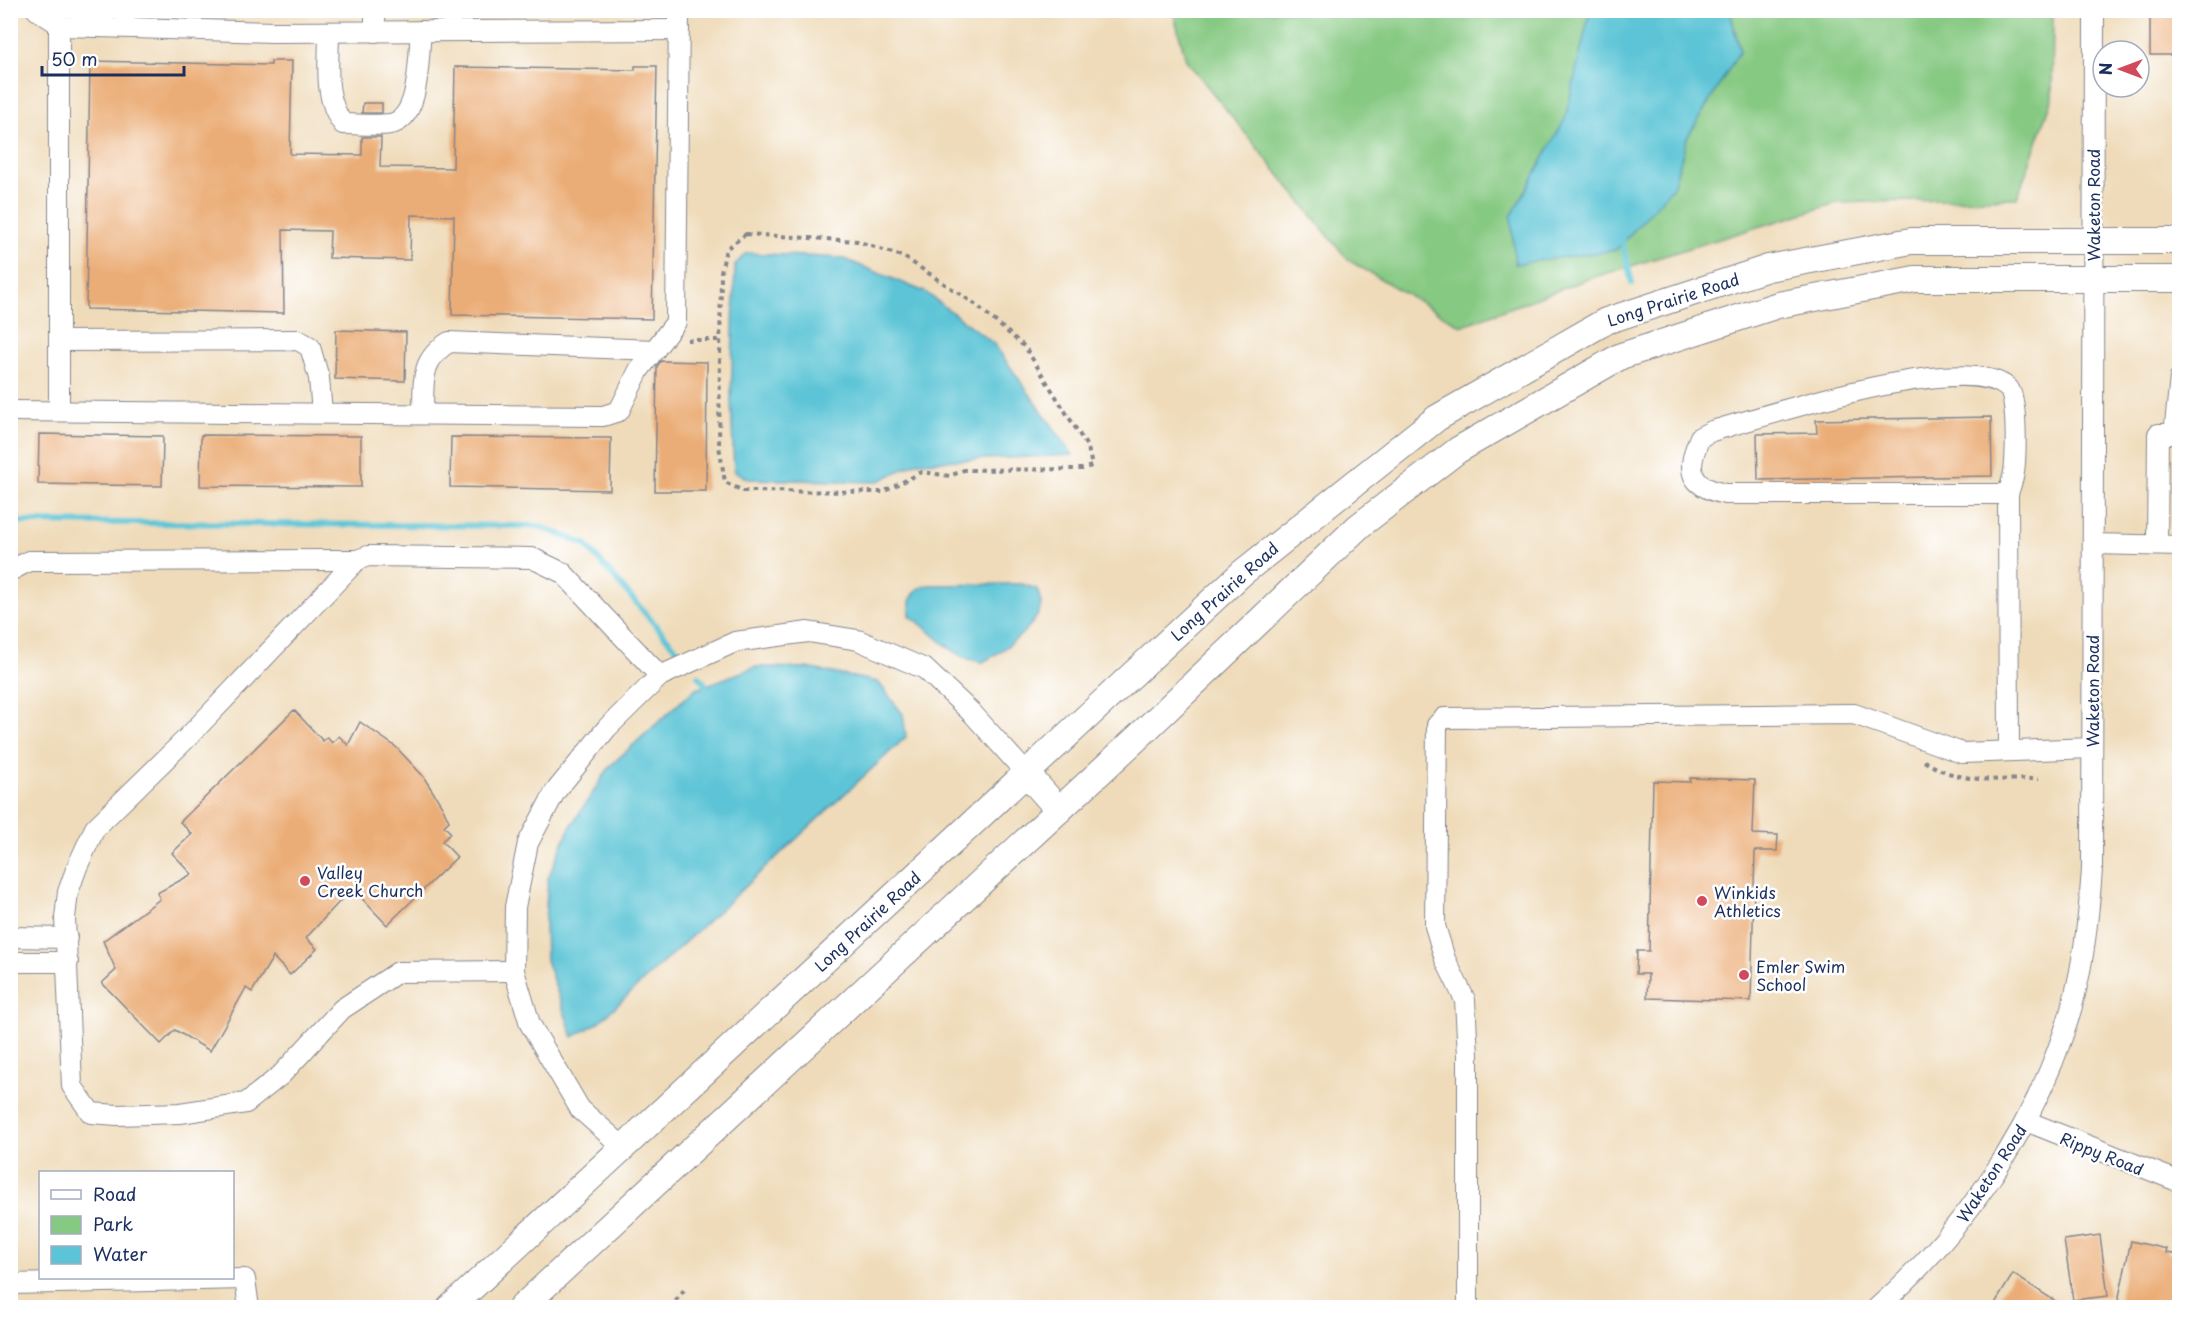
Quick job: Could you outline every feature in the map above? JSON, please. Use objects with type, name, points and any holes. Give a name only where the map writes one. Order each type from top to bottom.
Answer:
[{"type":"main road","name":"Long Prairie Road","points":[[450,1308],[1242,573],[1437,418],[1605,321],[1768,268],[1911,241],[2180,241]]},
{"type":"main road","points":[[521,1308],[1059,810],[1359,526],[1458,450],[1621,356],[1778,305],[1914,279],[2180,279]]},
{"type":"main road","points":[[1026,773],[1059,810]]},
{"type":"street","points":[[10,411],[603,416],[620,411],[639,370],[676,322],[679,20],[421,31],[329,32],[59,24],[37,10]]},
{"type":"street","points":[[375,10],[375,32]]},
{"type":"street","name":"Waketon Road","points":[[1877,1308],[1927,1260],[1956,1226],[2026,1121],[2064,1035],[2083,953],[2092,869],[2094,10]]},
{"type":"street","points":[[59,24],[59,410]]},
{"type":"street","points":[[329,32],[329,98],[333,110],[343,124],[392,124],[406,114],[413,102],[421,31]]},
{"type":"street","points":[[59,341],[298,340],[310,347],[319,378],[322,413]]},
{"type":"street","points":[[423,414],[424,378],[428,362],[433,352],[448,342],[659,345]]},
{"type":"street","points":[[2008,494],[1725,494],[1706,490],[1696,481],[1692,466],[1700,437],[1712,431],[1885,383],[1959,377],[1996,379],[2010,389],[2014,402],[2014,474],[2008,494],[2009,751]]},
{"type":"street","points":[[2157,545],[2158,434],[2177,434],[2180,378]]},
{"type":"street","points":[[2093,544],[2180,546]]},
{"type":"street","points":[[10,571],[29,561],[357,560],[368,556],[532,558],[563,573],[660,676]]},
{"type":"street","points":[[357,560],[188,737],[95,828],[68,892],[65,918],[72,1086],[91,1113],[117,1115],[180,1113],[246,1103],[281,1075],[342,1009],[398,972],[514,971]]},
{"type":"street","points":[[623,1147],[580,1109],[530,1024],[514,971],[515,907],[528,843],[555,792],[608,728],[660,676],[735,642],[808,632],[858,640],[925,669],[973,714],[1026,773]]},
{"type":"street","points":[[1468,1308],[1468,1054],[1465,1000],[1445,959],[1436,926],[1437,725],[1444,718],[1854,714],[1962,753],[2092,748]]},
{"type":"street","points":[[10,937],[67,938]]},
{"type":"street","points":[[10,962],[68,962]]},
{"type":"street","name":"Rippy Road","points":[[2026,1121],[2180,1182]]},
{"type":"street","points":[[10,1284],[245,1280],[249,1308]]},
{"type":"path","points":[[746,234],[857,241],[867,244],[904,257],[975,304],[1025,347],[1088,448],[1092,466],[1082,469],[964,470],[950,476],[922,472],[883,492],[743,491],[724,482],[719,446],[719,340],[721,272],[726,249],[746,234]]},
{"type":"path","points":[[659,345],[719,340]]},
{"type":"path","points":[[670,1308],[684,1290]]},
{"type":"green space","points":[[1173,11],[2053,11],[2052,100],[2017,198],[1837,203],[1585,280],[1461,326],[1348,260],[1186,60]]},
{"type":"water","points":[[1590,11],[1730,11],[1740,51],[1687,138],[1673,187],[1616,250],[1515,264],[1511,217],[1565,119]]},
{"type":"water","points":[[746,253],[842,258],[925,292],[994,344],[1073,455],[917,462],[877,482],[748,479],[734,471],[731,399],[735,265]]},
{"type":"water","points":[[1022,584],[1037,589],[1041,604],[1039,612],[1018,638],[983,662],[953,651],[910,616],[910,601],[917,589],[928,585]]},
{"type":"water","points":[[755,667],[807,668],[878,682],[903,714],[906,737],[598,1023],[573,1037],[546,960],[545,923],[548,878],[569,829],[610,766],[694,690]]},
{"type":"building","points":[[2159,10],[2180,10],[2180,55],[2151,55],[2150,13],[2159,13]]},
{"type":"building","points":[[90,61],[271,65],[271,61],[292,61],[290,154],[362,155],[362,137],[381,137],[380,167],[453,168],[455,67],[635,70],[635,66],[657,66],[652,319],[452,315],[454,216],[411,215],[410,260],[329,258],[330,231],[283,230],[284,313],[86,309]]},
{"type":"building","points":[[363,103],[382,103],[382,113],[362,113]]},
{"type":"building","points":[[336,330],[406,332],[405,381],[335,379]]},
{"type":"building","points":[[661,361],[707,362],[706,491],[655,491],[657,366]]},
{"type":"building","points":[[1991,417],[1992,476],[1758,480],[1757,434],[1817,433],[1816,420]]},
{"type":"building","points":[[39,434],[163,436],[162,486],[38,484]]},
{"type":"building","points":[[201,435],[361,436],[361,487],[200,486]]},
{"type":"building","points":[[451,437],[611,438],[610,490],[450,487]]},
{"type":"building","name":"Valley Creek Church","points":[[294,710],[323,741],[327,737],[332,743],[339,736],[348,745],[360,722],[396,747],[423,776],[442,806],[449,821],[444,826],[451,833],[442,841],[457,857],[387,925],[352,888],[306,938],[317,949],[290,975],[273,957],[252,992],[246,988],[210,1051],[175,1030],[161,1044],[102,983],[116,970],[103,941],[160,899],[157,893],[192,874],[172,853],[192,834],[180,822]]},
{"type":"building","name":"Winkids Athletics","points":[[1690,778],[1755,780],[1753,834],[1778,835],[1777,851],[1755,851],[1751,1001],[1647,998],[1648,974],[1636,974],[1637,951],[1649,951],[1653,781],[1690,782]]},
{"type":"building","points":[[2100,1235],[2108,1296],[2073,1300],[2064,1240]]},
{"type":"building","points":[[2131,1241],[2167,1249],[2166,1253],[2180,1255],[2180,1308],[2147,1308],[2118,1301]]},
{"type":"building","points":[[2013,1274],[2066,1308],[1992,1308]]},
{"type":"waterway","points":[[1621,237],[1632,283]]},
{"type":"waterway","points":[[10,522],[538,526],[585,544],[678,651]]},
{"type":"waterway","points":[[698,676],[706,685]]},
{"type":"place","name":"Valley Creek Church","points":[[305,881]]},
{"type":"place","name":"Winkids Athletics","points":[[1702,901]]},
{"type":"place","name":"Emler Swim School","points":[[1744,975]]}]
